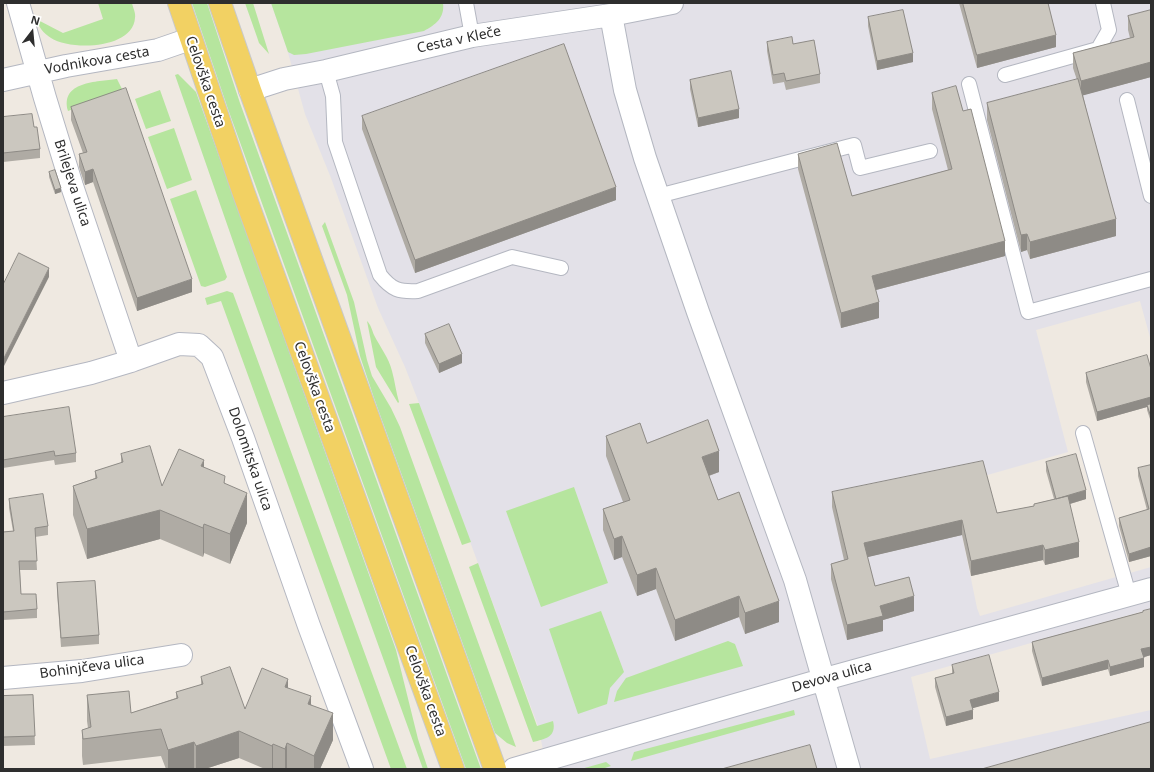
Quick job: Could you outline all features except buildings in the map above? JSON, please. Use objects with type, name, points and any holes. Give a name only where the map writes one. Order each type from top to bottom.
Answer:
[{"type":"main road","name":"Celovška cesta","points":[[178,3],[242,191],[453,769]]},
{"type":"main road","points":[[220,3],[494,769]]},
{"type":"street","name":"Brilejeva ulica","points":[[18,3],[72,186],[131,361]]},
{"type":"street","name":"Cesta v Kleče","points":[[250,90],[284,79],[326,71],[472,36],[611,15],[672,3]]},
{"type":"street","points":[[611,15],[625,90],[658,196],[698,312],[795,580],[849,769]]},
{"type":"street","name":"Vodnikova cesta","points":[[3,80],[38,72],[158,50],[190,38]]},
{"type":"street","name":"Dolomitska ulica","points":[[3,393],[91,373],[179,344],[199,345],[212,357],[243,438],[306,618],[362,769]]},
{"type":"street","name":"Devova ulica","points":[[514,769],[824,679],[1151,589]]},
{"type":"street","name":"Bohinjčeva ulica","points":[[3,678],[82,671],[181,655]]},
{"type":"lane","points":[[466,3],[472,36]]},
{"type":"lane","points":[[1005,75],[1098,50],[1109,30],[1103,3]]},
{"type":"lane","points":[[326,71],[333,96],[335,142],[380,274],[388,285],[405,292],[418,291],[512,257],[560,268]]},
{"type":"lane","points":[[969,84],[1028,312],[1151,279]]},
{"type":"lane","points":[[1127,100],[1151,196]]},
{"type":"lane","points":[[658,196],[854,145],[860,168],[930,151]]},
{"type":"lane","points":[[1083,433],[1129,595]]},
{"type":"shaded area","points":[[271,3],[1151,3],[1151,341],[1140,301],[1036,330],[1068,452],[984,476],[962,535],[980,616],[1151,567],[1151,609],[911,677],[930,759],[1151,710],[1151,769],[547,769],[538,726],[419,403],[405,367],[378,308],[331,178],[305,114],[287,49]]},
{"type":"green space","points":[[98,3],[132,3],[135,18],[132,28],[124,36],[113,41],[86,46],[72,45],[60,42],[48,36],[38,25],[36,19],[63,33],[103,19]]},
{"type":"green space","points":[[192,3],[207,3],[240,103],[481,769],[466,769],[228,109]]},
{"type":"green space","points":[[245,3],[253,3],[269,54],[259,43]]},
{"type":"green space","points":[[271,3],[443,3],[443,8],[441,17],[432,26],[424,31],[294,55],[288,52]]},
{"type":"green space","points":[[178,74],[196,92],[396,650],[418,739],[428,769],[423,769],[244,273],[175,75]]},
{"type":"green space","points":[[117,79],[123,91],[68,111],[67,101],[69,94],[75,88],[91,83]]},
{"type":"green space","points":[[160,90],[171,121],[146,129],[135,99]]},
{"type":"green space","points":[[174,128],[192,180],[167,189],[148,137]]},
{"type":"green space","points":[[196,190],[227,277],[225,280],[205,287],[201,286],[170,199]]},
{"type":"green space","points":[[325,222],[354,302],[372,376],[391,408],[400,427],[516,747],[507,743],[495,733],[360,356],[347,295],[322,226]]},
{"type":"green space","points":[[227,291],[233,293],[407,769],[391,769],[221,301],[207,305],[205,298]]},
{"type":"green space","points":[[367,321],[391,366],[398,403],[376,367]]},
{"type":"green space","points":[[419,403],[471,542],[462,545],[409,404]]},
{"type":"green space","points":[[574,487],[608,583],[541,607],[506,511]]},
{"type":"green space","points":[[478,563],[537,726],[553,721],[554,726],[552,734],[546,738],[533,742],[469,567]]},
{"type":"green space","points":[[601,611],[624,672],[610,688],[607,704],[578,714],[549,629]]},
{"type":"green space","points":[[728,641],[735,644],[743,666],[614,702],[617,691],[626,678]]},
{"type":"green space","points":[[794,710],[795,715],[631,761],[634,752]]},
{"type":"green space","points":[[606,762],[611,766],[602,769],[581,769]]}]
